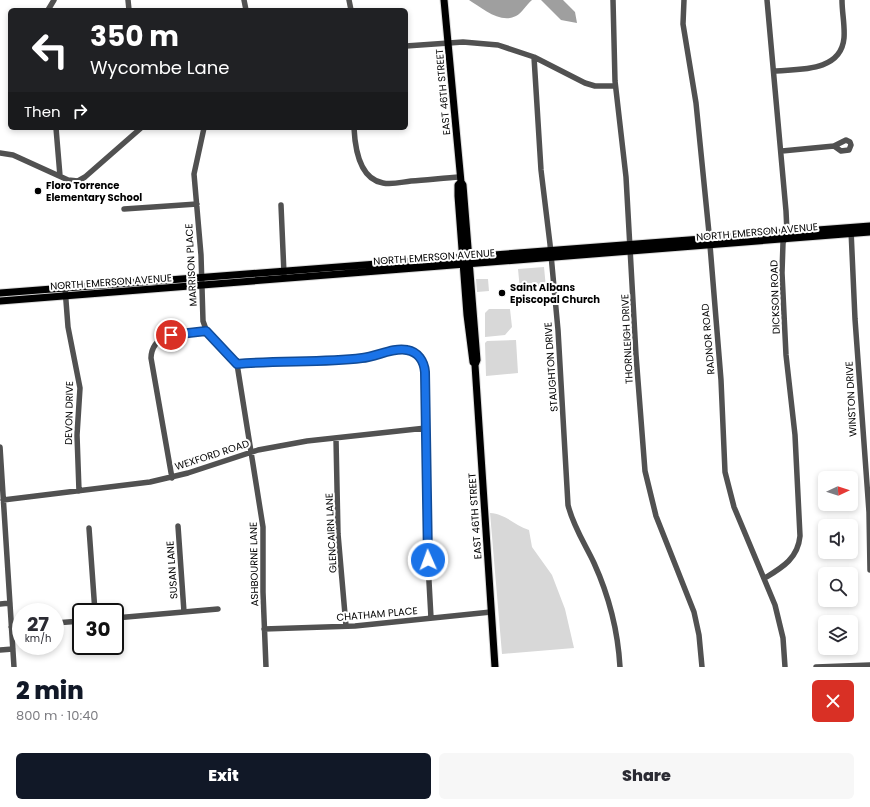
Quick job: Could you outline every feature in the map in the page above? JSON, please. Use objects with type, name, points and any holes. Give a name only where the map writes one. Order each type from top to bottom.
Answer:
[{"type":"main road","name":"EAST 46TH STREET","points":[[444,0],[460,179],[458,185],[477,360],[475,365],[495,667]]},
{"type":"main road","name":"NORTH EMERSON AVENUE","points":[[0,301],[65,292],[202,281],[709,242],[784,240],[851,231],[870,226]]},
{"type":"main road","name":"NORTH EMERSON AVENUE","points":[[709,242],[787,232],[870,232]]},
{"type":"main road","name":"NORTH EMERSON AVENUE","points":[[0,293],[65,292]]},
{"type":"street","name":"THORNLEIGH DRIVE","points":[[613,0],[612,34],[624,160],[636,355],[648,488],[656,516],[694,612],[699,635],[702,667]]},
{"type":"street","name":"RADNOR ROAD","points":[[684,0],[683,24],[696,103],[709,242],[721,380],[723,446],[727,484],[734,507],[765,578],[777,610],[785,667]]},
{"type":"street","name":"DICKSON ROAD","points":[[765,578],[782,567],[792,558],[798,548],[800,536],[795,435],[786,355],[782,273],[784,240],[787,232],[782,151],[767,0]]},
{"type":"street","points":[[774,71],[814,68],[823,65],[834,58],[842,46],[844,37],[842,0]]},
{"type":"street","points":[[408,46],[470,42],[492,44],[534,57],[585,83],[595,86],[616,86]]},
{"type":"street","name":"STAUGHTON DRIVE","points":[[534,57],[541,170],[551,255],[559,353],[568,504],[574,524],[592,557],[602,583],[617,632],[620,667]]},
{"type":"street","points":[[56,130],[60,176]]},
{"type":"street","points":[[0,153],[13,155],[72,181],[83,178],[139,130]]},
{"type":"street","name":"MARRISON PLACE","points":[[204,130],[195,168],[203,321],[206,331]]},
{"type":"street","points":[[354,130],[356,145],[363,168],[369,176],[377,181],[389,184],[460,179]]},
{"type":"street","points":[[782,151],[834,146]]},
{"type":"street","points":[[124,210],[197,204]]},
{"type":"street","points":[[281,205],[284,275]]},
{"type":"street","name":"WINSTON DRIVE","points":[[851,231],[855,319],[869,506],[870,570]]},
{"type":"street","name":"DEVON DRIVE","points":[[65,292],[68,327],[80,388],[77,435],[79,491]]},
{"type":"street","points":[[172,478],[151,358],[152,351],[157,341],[165,336],[206,331],[237,364],[273,360],[364,358],[403,350],[416,354],[422,361],[425,370],[427,546],[431,618]]},
{"type":"street","name":"ASHBOURNE LANE","points":[[237,364],[263,527],[266,667]]},
{"type":"street","name":"WEXFORD ROAD","points":[[3,500],[146,483],[172,478],[251,452],[302,442],[426,428]]},
{"type":"street","name":"GLENCAIRN LANE","points":[[336,439],[338,534],[346,626]]},
{"type":"street","points":[[0,447],[12,638]]},
{"type":"street","name":"SUSAN LANE","points":[[178,526],[184,612]]},
{"type":"street","points":[[89,528],[94,603]]},
{"type":"street","points":[[0,558],[7,558]]},
{"type":"street","points":[[0,604],[10,603]]},
{"type":"street","points":[[124,617],[218,610]]},
{"type":"street","name":"CHATHAM PLACE","points":[[264,629],[346,626],[491,612]]},
{"type":"street","points":[[0,650],[12,649]]},
{"type":"street","points":[[13,655],[14,667]]},
{"type":"street","points":[[816,667],[870,665]]},
{"type":"shaded area","points":[[469,0],[532,0],[518,15],[510,18],[504,18],[485,11]]},
{"type":"shaded area","points":[[541,0],[563,0],[575,12],[577,23],[561,20]]},
{"type":"shaded area","points":[[544,267],[546,288],[520,290],[518,269]]},
{"type":"shaded area","points":[[476,279],[488,279],[489,291],[477,292]]},
{"type":"shaded area","points":[[489,309],[510,309],[512,327],[505,335],[485,337],[485,313]]},
{"type":"shaded area","points":[[516,340],[518,373],[486,376],[485,343],[487,341]]},
{"type":"shaded area","points":[[490,513],[501,515],[529,530],[532,547],[552,575],[565,609],[574,648],[502,654]]},
{"type":"place","name":"Floro Torrence Elementary School","points":[[38,191]]},
{"type":"place","name":"Saint Albans Episcopal Church","points":[[502,293]]},
{"type":"route","points":[[171,335],[206,331],[208,335],[237,364],[273,360],[340,360],[364,358],[398,350],[407,350],[420,358],[425,372],[428,560]]}]
